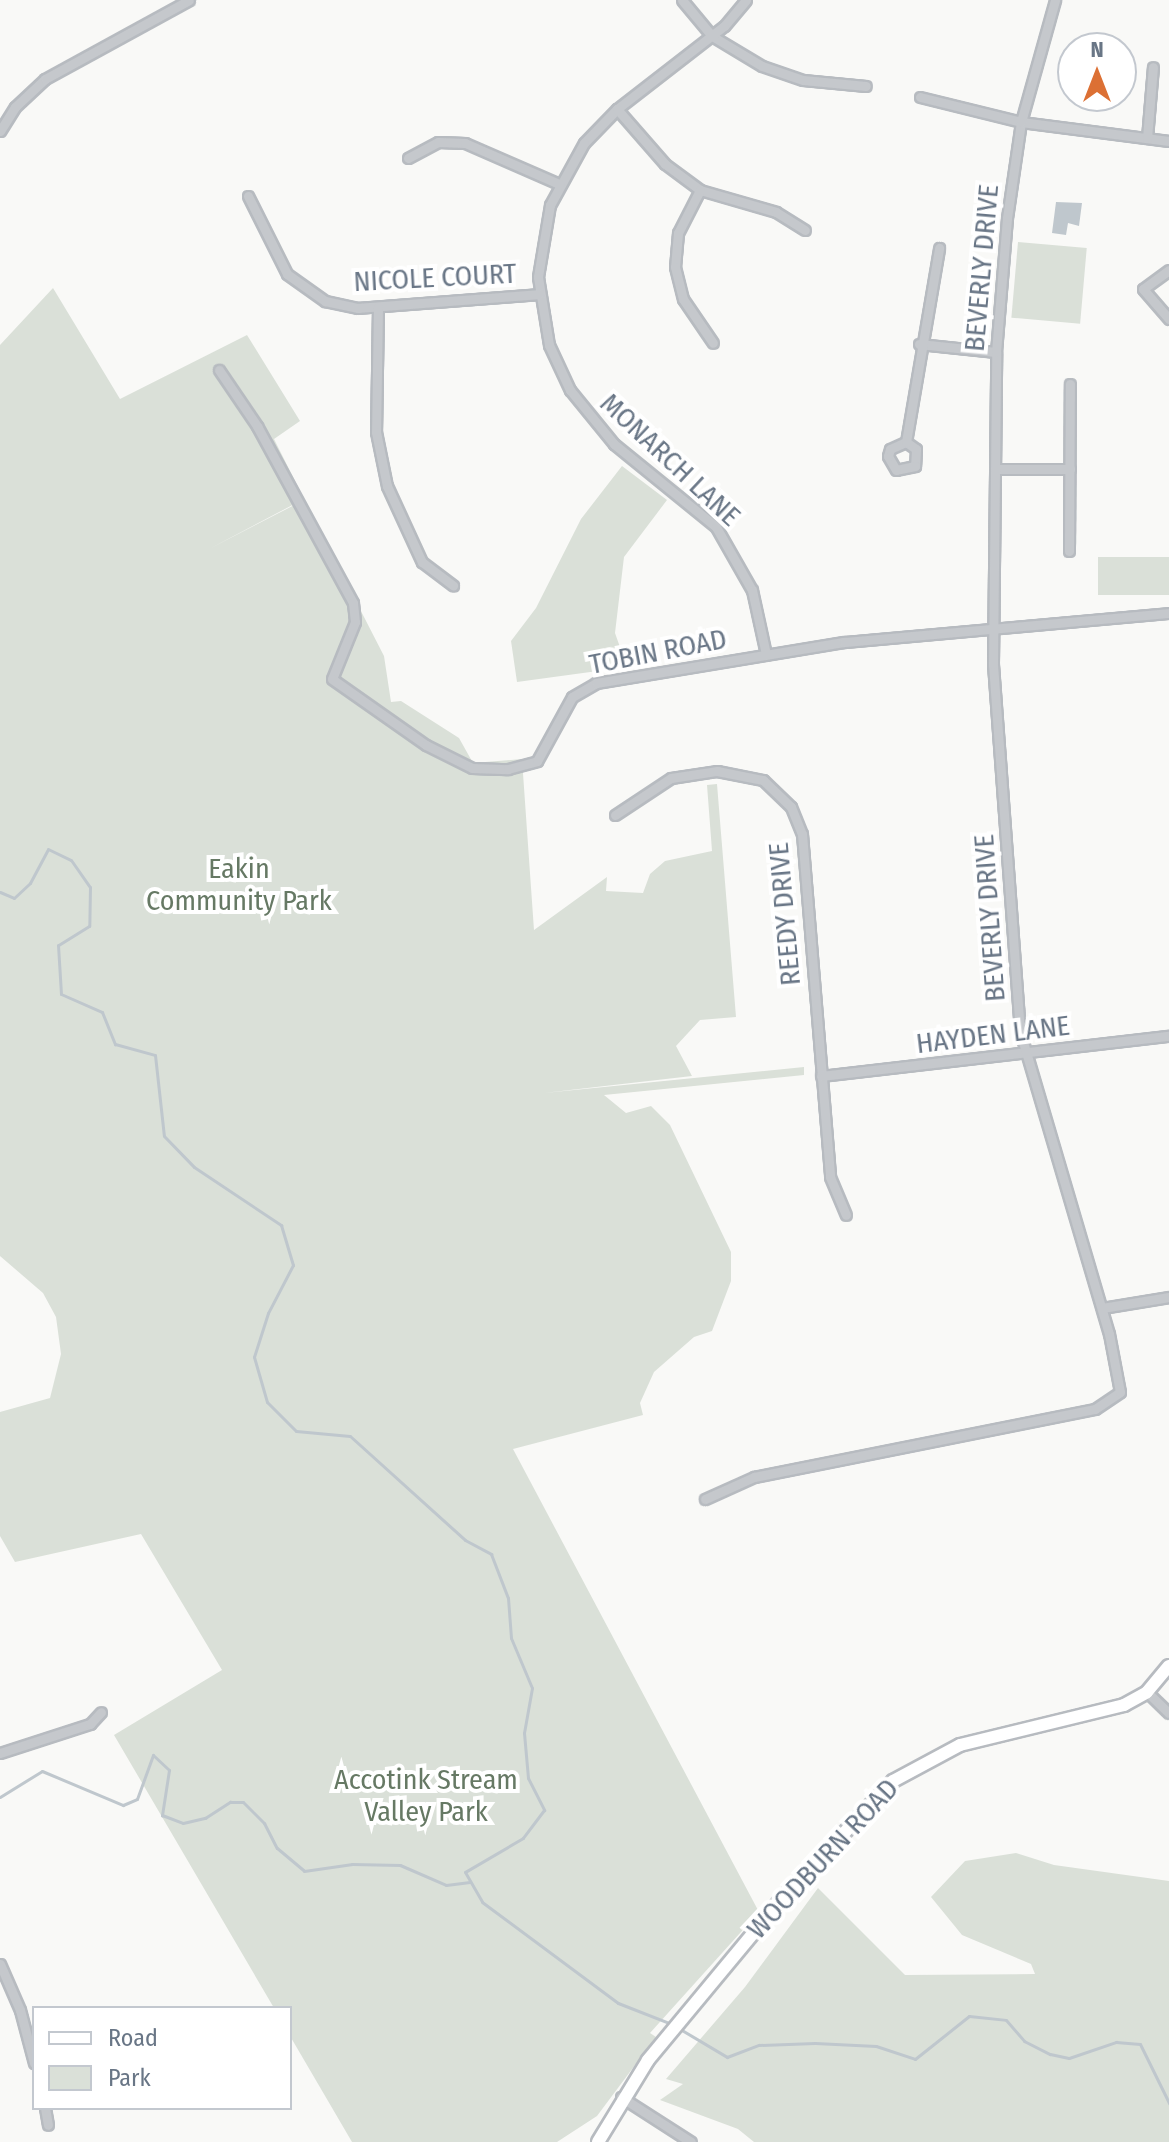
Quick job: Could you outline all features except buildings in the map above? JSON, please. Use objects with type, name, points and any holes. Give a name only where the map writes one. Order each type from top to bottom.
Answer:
[{"type":"street","points":[[0,131],[15,107],[45,79],[189,0]]},
{"type":"street","points":[[682,0],[712,36],[781,74],[866,86]]},
{"type":"street","name":"MONARCH LANE","points":[[746,0],[712,36],[617,109],[584,143],[559,184],[544,229],[539,294],[549,345],[582,408],[614,444],[703,513],[731,548],[752,590],[766,654]]},
{"type":"street","name":"BEVERLY DRIVE","points":[[1055,0],[1021,122],[996,352],[992,629],[1025,1053],[1102,1308],[1121,1384],[1116,1398]]},
{"type":"street","points":[[1147,138],[1153,67]]},
{"type":"street","points":[[920,97],[1021,122],[1169,141]]},
{"type":"street","points":[[617,109],[665,164],[700,190],[776,212],[805,230]]},
{"type":"street","points":[[408,158],[438,142],[465,143],[559,184]]},
{"type":"street","points":[[700,190],[678,233],[675,267],[683,299],[713,343]]},
{"type":"street","name":"NICOLE COURT","points":[[248,196],[263,218],[277,259],[298,285],[342,306],[378,307],[539,294]]},
{"type":"street","points":[[906,442],[919,344],[939,248]]},
{"type":"street","points":[[1169,270],[1143,289],[1169,319]]},
{"type":"street","points":[[378,307],[376,432],[387,486],[422,562],[453,585]]},
{"type":"street","points":[[919,344],[996,352]]},
{"type":"street","name":"TOBIN ROAD","points":[[219,370],[257,426],[353,603],[355,622],[332,679],[455,763],[508,769],[537,761],[572,697],[596,683],[766,654],[1169,613]]},
{"type":"street","points":[[1069,551],[1070,384]]},
{"type":"street","points":[[995,469],[1070,469]]},
{"type":"street","name":"REEDY DRIVE","points":[[615,815],[671,778],[717,771],[763,780],[791,807],[802,834],[830,1177],[846,1215]]},
{"type":"street","name":"HAYDEN LANE","points":[[821,1076],[1169,1036]]},
{"type":"street","points":[[1102,1308],[1169,1297]]},
{"type":"street","points":[[705,1499],[754,1477],[1067,1416],[1116,1398],[1125,1406]]},
{"type":"street","name":"WOODBURN ROAD","points":[[598,2142],[621,2097],[697,1999],[779,1902],[909,1768],[960,1745],[1101,1713],[1147,1692],[1169,1666]]},
{"type":"street","points":[[1147,1692],[1169,1713]]},
{"type":"street","points":[[0,1753],[90,1724],[101,1712]]},
{"type":"street","points":[[0,1964],[20,2010],[32,2055]]},
{"type":"street","points":[[621,2097],[691,2142]]},
{"type":"street","points":[[45,2110],[48,2125]]},
{"type":"green space","points":[[1018,242],[1087,248],[1080,324],[1011,318]]},
{"type":"green space","points":[[53,288],[120,399],[247,335],[300,421],[274,439],[304,499],[209,549],[304,500],[384,656],[391,702],[401,701],[459,738],[473,763],[522,759],[534,930],[607,877],[606,891],[643,893],[650,874],[665,861],[712,851],[707,785],[717,784],[736,1017],[700,1020],[676,1046],[692,1076],[544,1093],[804,1067],[804,1075],[604,1095],[626,1113],[651,1106],[670,1125],[731,1252],[731,1281],[712,1331],[694,1337],[654,1372],[640,1403],[643,1415],[513,1449],[759,1912],[650,2033],[656,2037],[597,2116],[557,2142],[352,2142],[292,2039],[292,2006],[273,2006],[114,1735],[222,1670],[141,1534],[15,1562],[0,1536],[0,1412],[50,1398],[61,1354],[56,1317],[43,1293],[0,1256],[0,345]]},
{"type":"green space","points":[[622,466],[667,500],[624,557],[615,633],[627,667],[517,682],[511,641],[536,608],[581,519]]},
{"type":"green space","points":[[1098,557],[1169,557],[1169,595],[1098,595]]},
{"type":"green space","points":[[1016,1853],[1054,1865],[1169,1881],[1169,2142],[754,2142],[738,2129],[660,2100],[683,2084],[666,2079],[745,1987],[818,1888],[905,1975],[1035,1974],[1031,1964],[962,1935],[931,1897],[965,1861]]},
{"type":"shaded area","points":[[1056,202],[1082,203],[1079,226],[1068,223],[1066,235],[1052,233]]},
{"type":"waterway","points":[[0,892],[14,898],[30,883],[48,849],[71,860],[90,887],[89,926],[58,945],[61,994],[102,1012],[115,1044],[155,1055],[164,1136],[194,1167],[281,1225],[293,1265],[268,1313],[254,1357],[267,1402],[296,1431],[350,1436],[465,1540],[491,1554],[508,1598],[511,1638],[532,1688],[524,1733],[528,1778],[544,1810],[523,1838],[465,1872],[482,1902],[618,2003],[674,2025]]},
{"type":"waterway","points":[[0,1797],[42,1771],[123,1805],[137,1799],[153,1755],[169,1770],[162,1815],[183,1823],[205,1818],[230,1802],[243,1802],[264,1823],[277,1848],[304,1871],[352,1864],[400,1865],[446,1885],[470,1882]]},
{"type":"waterway","points":[[680,2029],[727,2057],[759,2045],[815,2043],[876,2046],[915,2059],[969,2016],[1006,2020],[1024,2041],[1050,2054],[1069,2058],[1116,2042],[1140,2044],[1169,2103]]},
{"type":"park label","name":"Eakin Community Park","points":[[239,885]]},
{"type":"park label","name":"Accotink Stream Valley Park","points":[[426,1796]]}]
